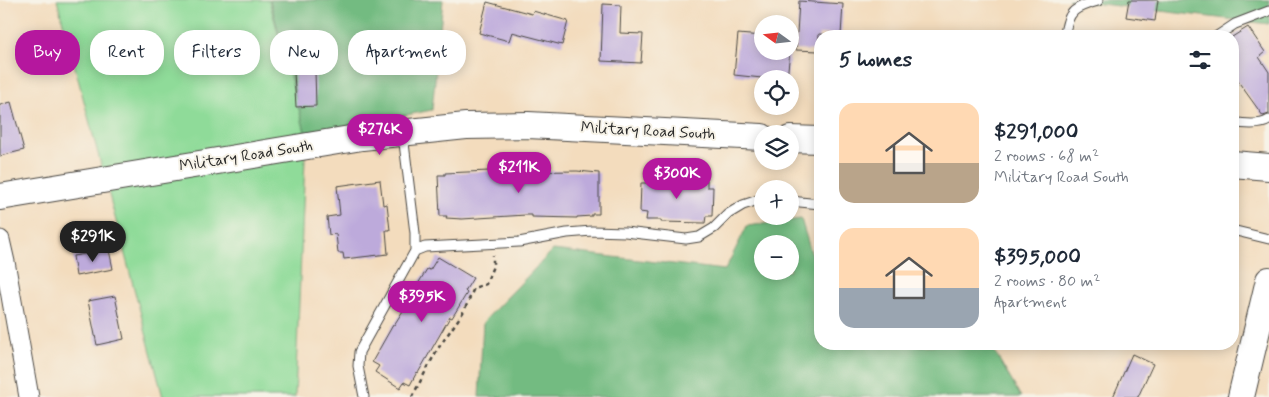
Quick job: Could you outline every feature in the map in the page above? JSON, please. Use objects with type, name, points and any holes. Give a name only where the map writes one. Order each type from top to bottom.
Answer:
[{"type":"main road","name":"Military Road South","points":[[0,197],[362,137],[466,126],[520,125],[754,137]]},
{"type":"main road","points":[[799,139],[814,140]]},
{"type":"main road","points":[[1239,164],[1269,166]]},
{"type":"main road","points":[[1241,397],[1269,280]]},
{"type":"street","points":[[0,240],[29,397]]},
{"type":"lane","points":[[1066,30],[1072,11],[1082,5],[1098,0]]},
{"type":"lane","points":[[1226,30],[1236,24],[1269,11]]},
{"type":"lane","points":[[1239,124],[1264,123],[1269,120]]},
{"type":"lane","points":[[364,397],[358,366],[359,352],[415,251],[415,233],[403,132]]},
{"type":"lane","points":[[415,251],[425,247],[518,242],[567,233],[592,231],[625,232],[686,239],[699,237],[714,228],[728,214],[743,205],[754,201]]},
{"type":"lane","points":[[799,202],[814,203]]},
{"type":"lane","points":[[1239,232],[1269,239]]},
{"type":"path","points":[[412,397],[438,350],[464,311],[474,288],[486,284],[493,266],[493,244]]},
{"type":"green space","points":[[57,0],[269,0],[277,30],[270,30],[270,75],[290,75],[306,135],[295,397],[163,397],[77,75],[80,75],[80,30],[65,30]]},
{"type":"green space","points":[[270,0],[443,0],[440,30],[348,30],[348,75],[436,75],[432,110],[306,135],[290,75],[338,75],[338,30],[278,30]]},
{"type":"green space","points":[[1068,0],[1269,0],[1269,24]]},
{"type":"green space","points":[[799,219],[801,219],[814,262],[814,350],[994,350],[1021,397],[479,397],[483,322],[553,250],[725,270],[747,226],[799,225]]},
{"type":"building","points":[[1129,0],[1158,0],[1155,21],[1126,17]]},
{"type":"building","points":[[799,1],[843,4],[841,30],[814,30],[814,51],[799,50]]},
{"type":"building","points":[[487,2],[532,14],[533,11],[568,21],[562,45],[512,32],[509,41],[479,33]]},
{"type":"building","points":[[603,4],[621,5],[620,33],[643,34],[641,63],[601,61]]},
{"type":"building","points":[[1248,27],[1265,52],[1259,57],[1269,72],[1269,114],[1263,116],[1239,83],[1239,33]]},
{"type":"building","points":[[738,34],[754,35],[754,60],[789,60],[788,70],[754,70],[754,77],[734,75]]},
{"type":"building","points":[[294,75],[315,75],[316,106],[296,107]]},
{"type":"building","points":[[11,102],[24,150],[0,156],[0,105]]},
{"type":"building","points":[[489,171],[577,171],[599,173],[599,214],[577,218],[532,217],[532,215],[526,215],[462,219],[440,216],[438,175]]},
{"type":"building","points":[[649,176],[693,177],[693,179],[707,180],[707,187],[713,187],[712,216],[706,216],[705,223],[646,220],[647,213],[640,212],[641,183],[648,183]]},
{"type":"building","points":[[380,180],[383,205],[387,204],[390,230],[386,230],[388,254],[344,259],[343,253],[338,253],[336,234],[329,235],[327,217],[340,215],[337,186]]},
{"type":"building","points":[[109,250],[113,269],[76,276],[73,256]]},
{"type":"building","points":[[438,257],[473,278],[465,291],[467,293],[452,318],[450,317],[418,373],[410,385],[404,382],[400,388],[375,372],[379,366],[372,362],[427,269],[430,270]]},
{"type":"building","points":[[115,296],[124,339],[97,345],[88,301]]},
{"type":"building","points":[[1132,354],[1153,364],[1138,397],[1113,397]]}]
